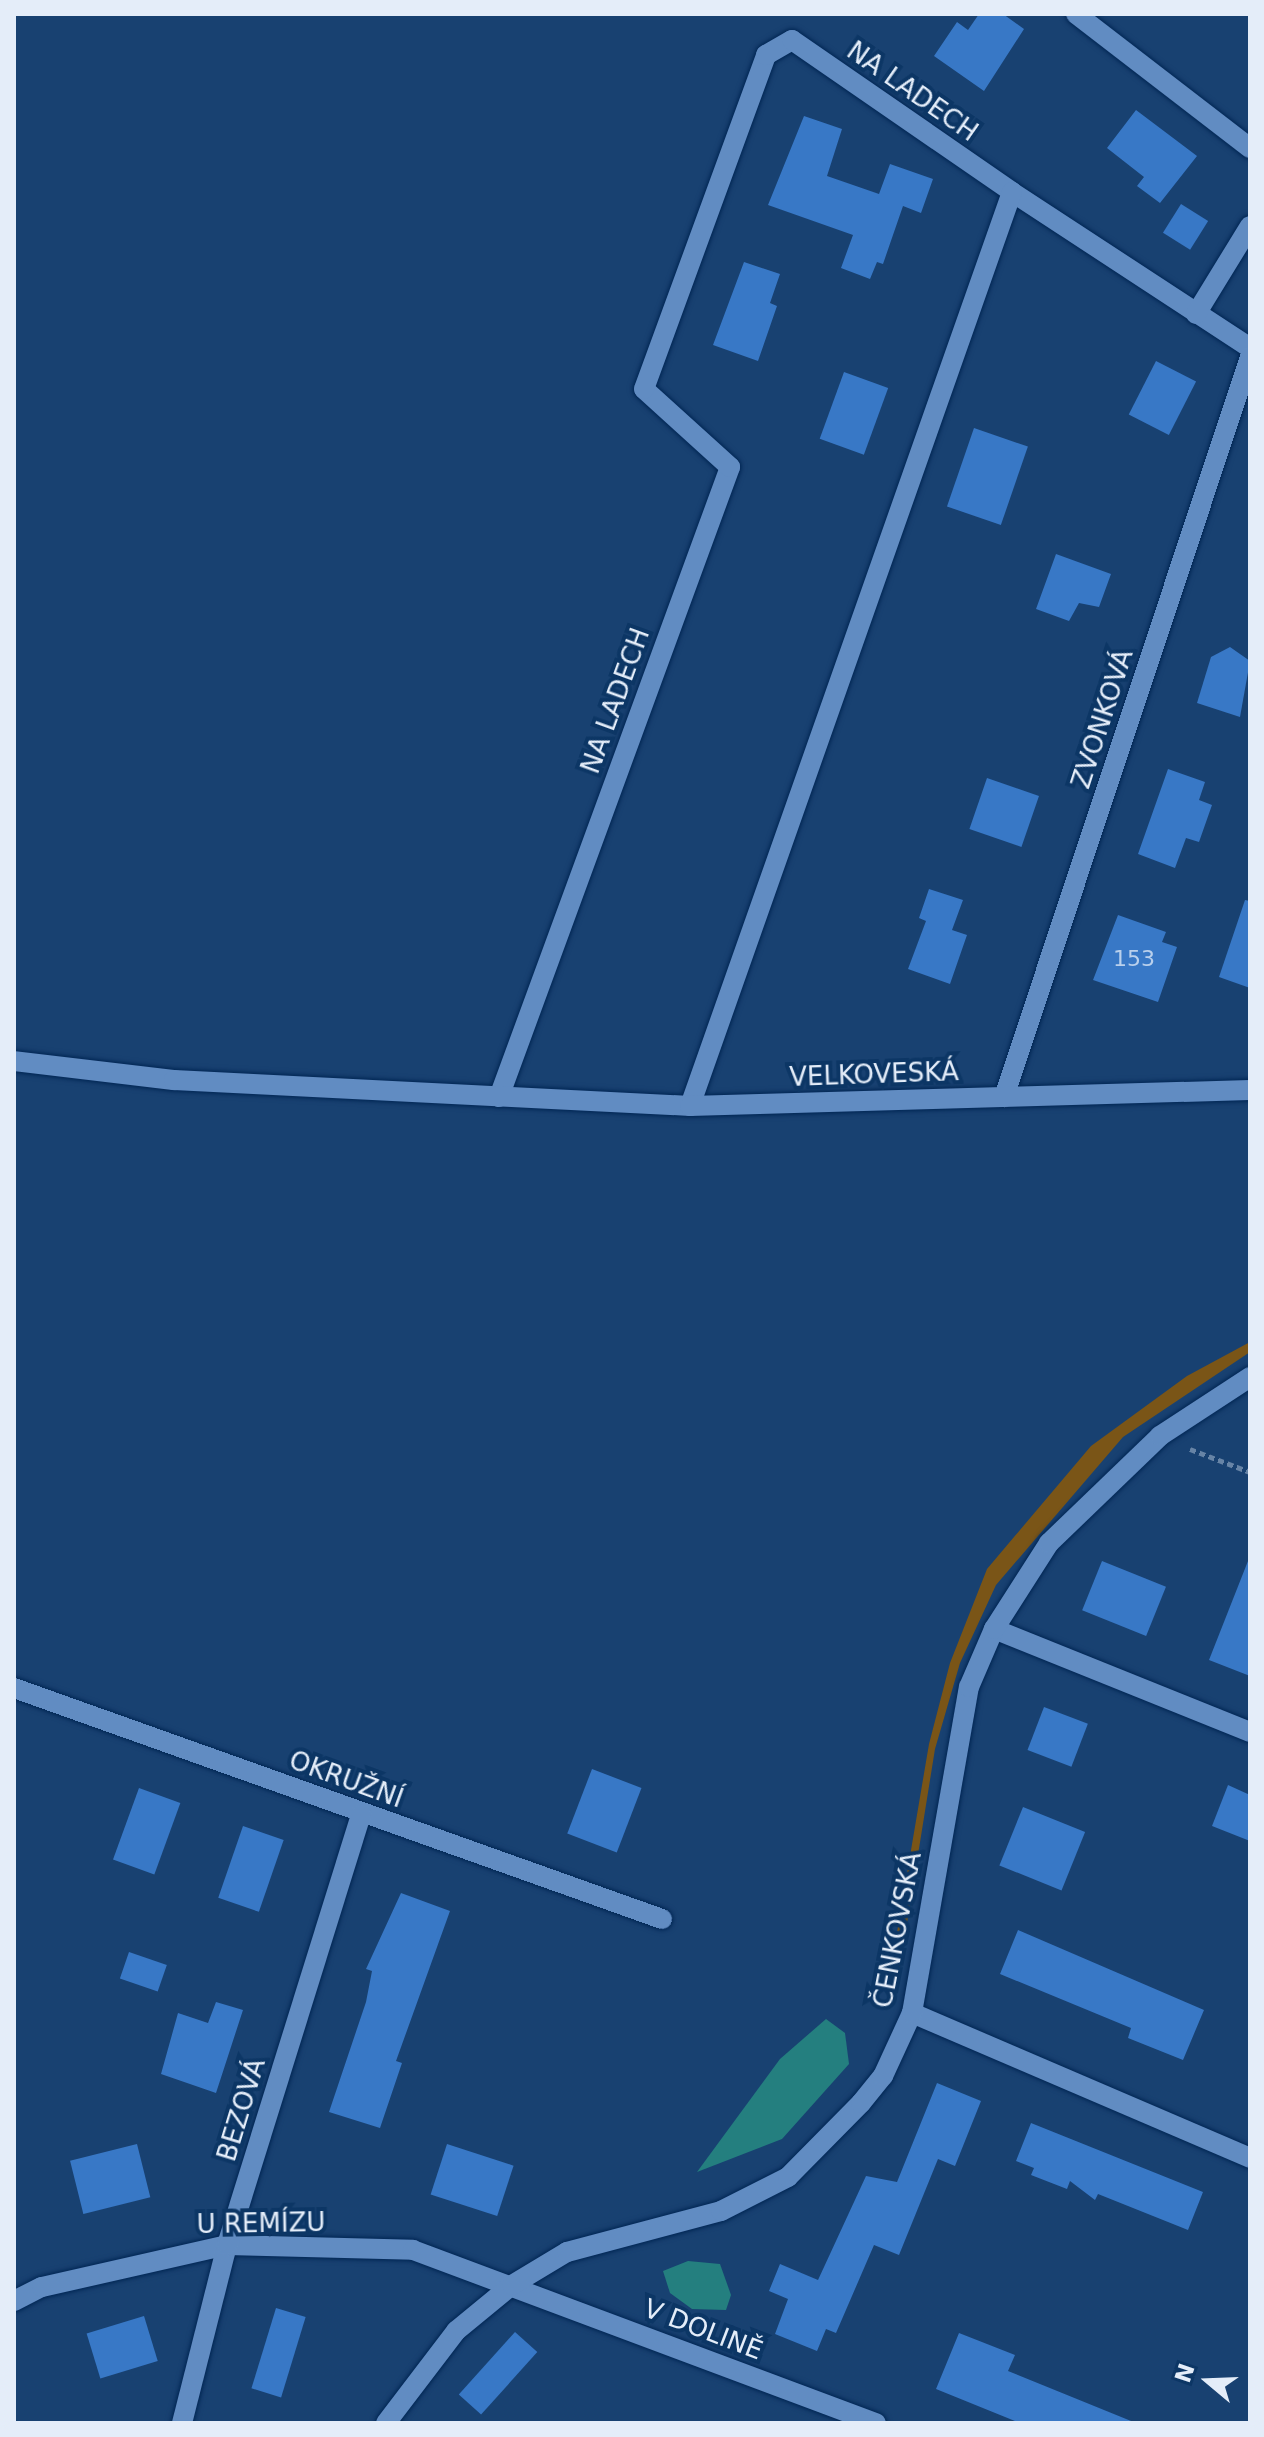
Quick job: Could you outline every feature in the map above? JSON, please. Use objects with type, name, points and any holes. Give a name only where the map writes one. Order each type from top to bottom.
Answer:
[{"type":"street","points":[[1076,14],[1250,148]]},
{"type":"street","name":"NA LADECH","points":[[499,1097],[730,467],[644,389],[766,55],[792,40],[1012,192]]},
{"type":"street","points":[[690,1106],[1012,192],[1250,348]]},
{"type":"street","points":[[1196,314],[1250,226]]},
{"type":"street","name":"ZVONKOVÁ","points":[[1004,1097],[1250,357]]},
{"type":"street","name":"VELKOVESKÁ","points":[[14,1061],[174,1080],[690,1106],[1250,1090]]},
{"type":"street","name":"ČENKOVSKÁ","points":[[386,2423],[456,2331],[512,2285],[567,2252],[721,2211],[788,2177],[828,2142],[883,2076],[912,2013],[969,1687],[994,1629],[1049,1543],[1160,1436],[1250,1377]]},
{"type":"street","points":[[994,1629],[1250,1732]]},
{"type":"street","name":"OKRUŽNÍ","points":[[14,1688],[662,1919]]},
{"type":"street","name":"BEZOVÁ","points":[[182,2423],[227,2245],[361,1814]]},
{"type":"street","points":[[912,2013],[1250,2158]]},
{"type":"street","name":"U REMÍZU","points":[[14,2301],[42,2287],[227,2245],[413,2250],[512,2285]]},
{"type":"street","name":"V DOLINĚ","points":[[512,2285],[876,2423]]},
{"type":"path","points":[[1160,1436],[1250,1472]]},
{"type":"shaded area","points":[[1250,1342],[1250,1352],[1123,1437],[996,1585],[960,1663],[935,1749],[899,1973],[891,1968],[929,1744],[950,1663],[987,1569],[1091,1446],[1187,1376]]},
{"type":"shaded area","points":[[826,2019],[845,2033],[849,2064],[782,2139],[697,2172],[780,2059]]},
{"type":"shaded area","points":[[688,2261],[720,2264],[731,2295],[726,2310],[692,2309],[670,2293],[663,2271]]},
{"type":"building","points":[[979,14],[1003,14],[1024,29],[984,91],[934,56],[957,22],[968,30]]},
{"type":"building","points":[[1136,110],[1197,156],[1160,203],[1137,186],[1144,177],[1107,148]]},
{"type":"building","points":[[804,116],[842,129],[827,176],[879,194],[890,164],[933,179],[921,213],[903,206],[883,264],[877,262],[870,279],[841,268],[853,235],[768,205]]},
{"type":"building","points":[[1181,204],[1208,221],[1190,250],[1163,233]]},
{"type":"building","points":[[744,262],[780,274],[770,303],[777,306],[758,361],[713,345]]},
{"type":"building","points":[[1156,361],[1196,381],[1169,435],[1129,414]]},
{"type":"building","points":[[844,372],[888,388],[864,455],[820,439]]},
{"type":"building","points":[[974,428],[1028,447],[1001,525],[947,506]]},
{"type":"building","points":[[1056,554],[1111,574],[1099,607],[1079,603],[1069,621],[1036,609]]},
{"type":"building","points":[[1230,647],[1250,661],[1240,717],[1197,703],[1211,657]]},
{"type":"building","points":[[1168,769],[1205,782],[1199,800],[1212,805],[1199,842],[1186,838],[1175,868],[1138,854]]},
{"type":"building","points":[[987,778],[1039,796],[1021,847],[969,829]]},
{"type":"building","points":[[929,889],[963,900],[952,930],[967,935],[950,984],[908,969],[926,921],[919,918]]},
{"type":"building","points":[[1245,900],[1250,901],[1250,988],[1219,977]]},
{"type":"building","points":[[1118,915],[1166,932],[1162,942],[1177,947],[1158,1002],[1093,980]]},
{"type":"building","points":[[1102,1561],[1166,1587],[1146,1636],[1082,1610]]},
{"type":"building","points":[[1250,1562],[1250,1676],[1209,1660]]},
{"type":"building","points":[[1044,1707],[1088,1724],[1071,1767],[1028,1750]]},
{"type":"building","points":[[592,1769],[641,1788],[617,1852],[567,1833]]},
{"type":"building","points":[[1228,1785],[1250,1795],[1250,1841],[1212,1826]]},
{"type":"building","points":[[139,1788],[180,1803],[154,1874],[113,1859]]},
{"type":"building","points":[[1023,1807],[1085,1832],[1062,1891],[999,1865]]},
{"type":"building","points":[[243,1826],[284,1840],[259,1912],[218,1898]]},
{"type":"building","points":[[401,1893],[450,1911],[396,2061],[402,2063],[380,2128],[329,2112],[366,2002],[372,1971],[366,1969]]},
{"type":"building","points":[[1018,1930],[1204,2010],[1183,2060],[1128,2038],[1131,2028],[1000,1974]]},
{"type":"building","points":[[129,1952],[167,1965],[158,1991],[120,1978]]},
{"type":"building","points":[[216,2002],[243,2010],[216,2093],[161,2074],[178,2013],[208,2023]]},
{"type":"building","points":[[937,2083],[981,2101],[955,2166],[938,2159],[899,2255],[874,2245],[836,2333],[826,2329],[817,2351],[775,2334],[788,2299],[769,2291],[780,2264],[818,2280],[866,2176],[897,2182]]},
{"type":"building","points":[[1031,2123],[1203,2192],[1188,2230],[1098,2194],[1095,2200],[1070,2181],[1067,2189],[1031,2175],[1034,2168],[1016,2161]]},
{"type":"building","points":[[137,2144],[150,2197],[83,2214],[70,2161]]},
{"type":"building","points":[[447,2144],[514,2166],[497,2216],[431,2194]]},
{"type":"building","points":[[276,2308],[306,2317],[281,2397],[251,2388]]},
{"type":"building","points":[[144,2316],[158,2361],[100,2378],[87,2334]]},
{"type":"building","points":[[515,2332],[537,2352],[481,2414],[459,2394]]},
{"type":"building","points":[[959,2333],[1015,2355],[1008,2371],[1136,2423],[1020,2423],[936,2389]]}]
